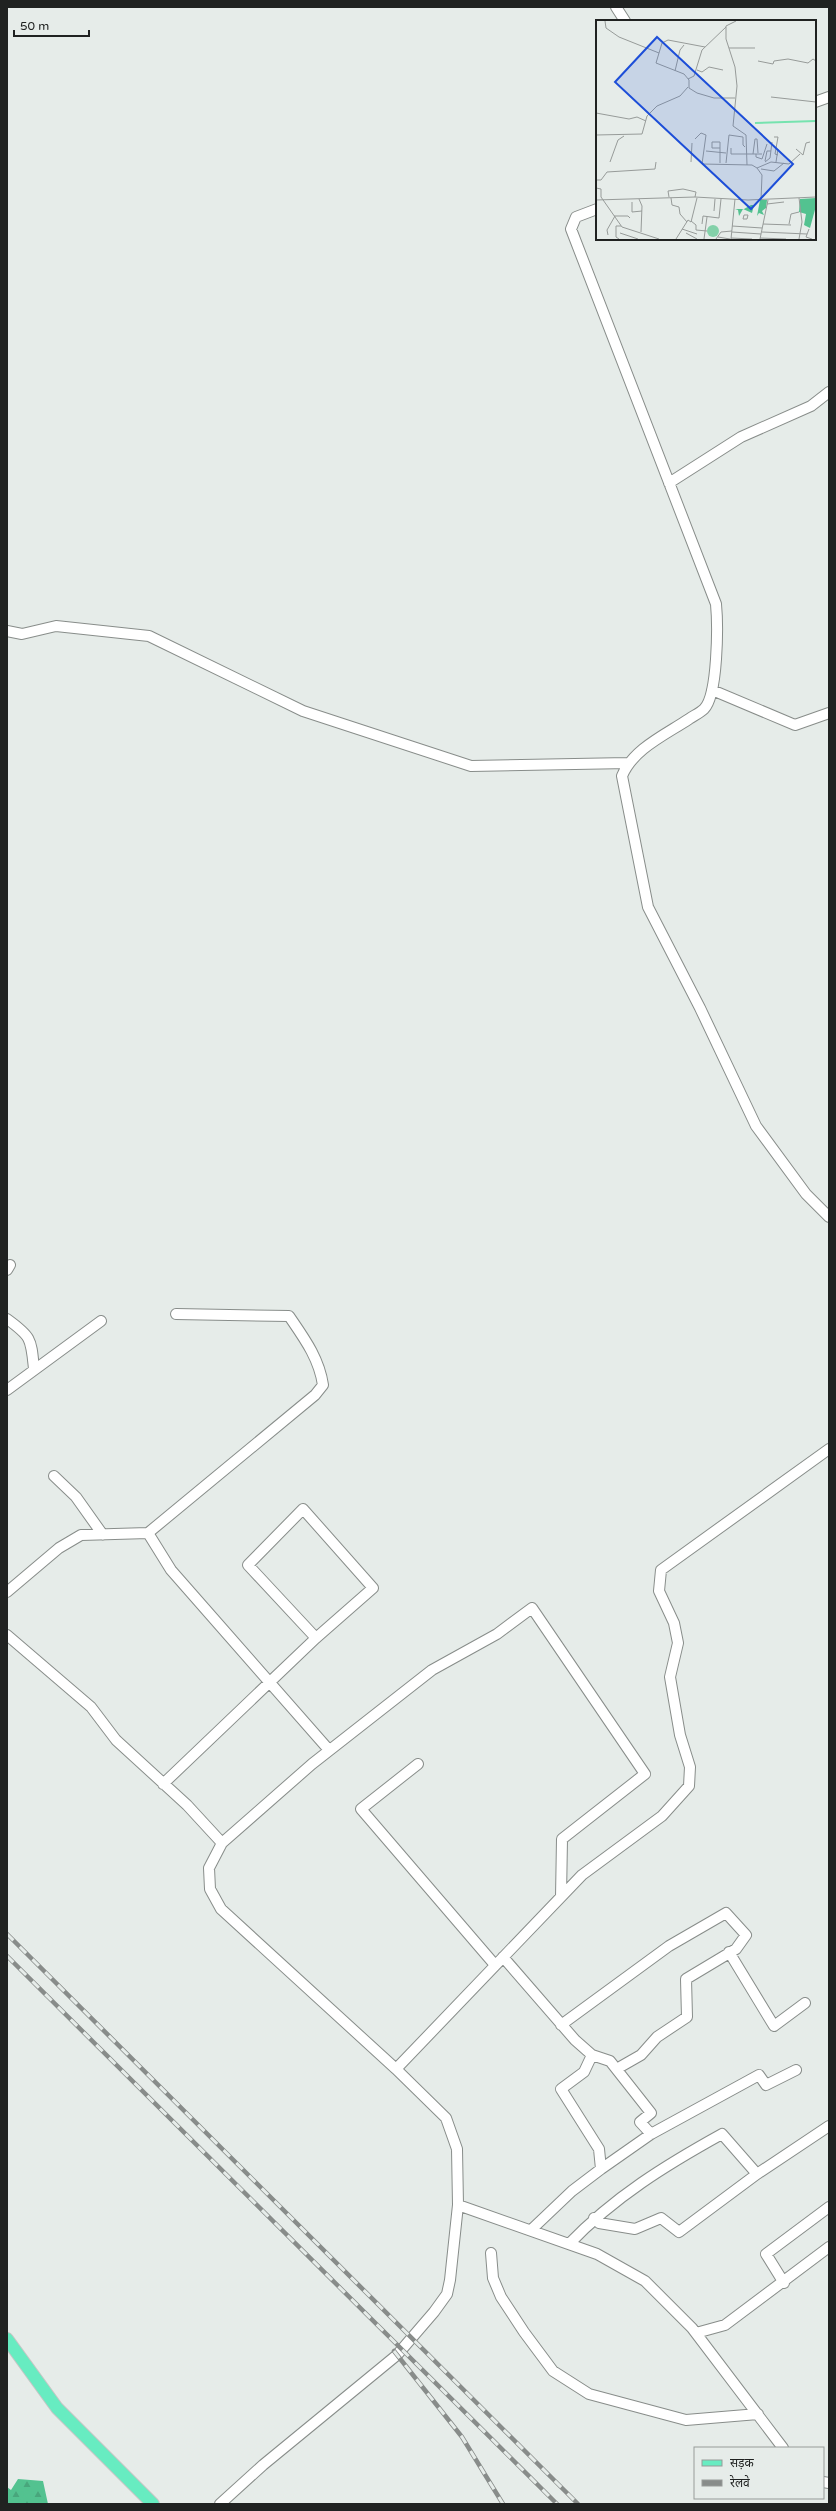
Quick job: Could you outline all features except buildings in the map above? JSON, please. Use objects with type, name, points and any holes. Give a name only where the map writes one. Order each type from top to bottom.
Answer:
[{"type":"main road","points":[[7,2339],[57,2408],[153,2504]]},
{"type":"street","points":[[616,7],[624,20]]},
{"type":"street","points":[[816,102],[829,97]]},
{"type":"street","points":[[596,209],[576,217],[571,229],[716,604],[718,626],[712,690],[704,709],[628,763],[622,776],[648,907],[700,1008],[756,1126],[806,1194],[829,1218]]},
{"type":"street","points":[[669,483],[740,437],[811,406],[829,392]]},
{"type":"street","points":[[7,631],[22,634],[56,626],[149,636],[303,711],[471,766],[628,763]]},
{"type":"street","points":[[712,690],[794,725],[829,712]]},
{"type":"street","points":[[7,1592],[59,1548],[82,1535],[148,1534],[315,1395],[323,1385],[320,1367],[305,1338],[289,1316],[176,1314]]},
{"type":"street","points":[[7,1319],[21,1329],[31,1340],[34,1369]]},
{"type":"street","points":[[7,1390],[102,1321]]},
{"type":"street","points":[[396,2069],[582,1875],[662,1816],[689,1786],[690,1767],[680,1734],[670,1677],[678,1643],[674,1623],[659,1591],[661,1570],[829,1449]]},
{"type":"street","points":[[54,1476],[76,1497],[103,1535]]},
{"type":"street","points":[[163,1784],[316,1638],[373,1588],[303,1509],[248,1565],[316,1638]]},
{"type":"street","points":[[148,1534],[171,1570],[329,1750]]},
{"type":"street","points":[[220,2504],[264,2465],[397,2354],[434,2312],[447,2294],[450,2280],[458,2205],[457,2150],[446,2118],[396,2069],[221,1909],[210,1889],[209,1868],[222,1843],[250,1816],[329,1750],[432,1670],[497,1634],[532,1608],[645,1774],[562,1839],[561,1897]]},
{"type":"street","points":[[7,1635],[91,1707],[116,1740],[163,1784],[188,1804],[222,1843]]},
{"type":"street","points":[[418,1764],[361,1809],[495,1965]]},
{"type":"street","points":[[562,2025],[669,1946],[726,1913],[746,1935],[736,1949],[686,1979],[687,2017],[657,2037],[641,2055],[620,2067]]},
{"type":"street","points":[[729,1952],[774,2026],[805,2003]]},
{"type":"street","points":[[503,1957],[562,2025],[592,2055],[610,2061],[651,2113],[640,2122],[651,2134]]},
{"type":"street","points":[[592,2055],[584,2072],[561,2089],[599,2149],[601,2169]]},
{"type":"street","points":[[531,2230],[572,2191],[651,2134],[760,2075],[766,2086],[796,2070]]},
{"type":"street","points":[[594,2218],[599,2223],[635,2229],[661,2218],[679,2232],[757,2174],[829,2126]]},
{"type":"street","points":[[569,2244],[594,2218],[630,2188],[722,2134],[757,2174]]},
{"type":"street","points":[[458,2205],[597,2254],[645,2281],[696,2333],[782,2447]]},
{"type":"street","points":[[784,2283],[766,2254],[829,2207]]},
{"type":"street","points":[[696,2333],[725,2324],[784,2283],[829,2247]]},
{"type":"street","points":[[492,2253],[493,2278],[501,2297],[524,2332],[553,2371],[589,2394],[686,2420],[758,2414]]},
{"type":"green space","points":[[18,2479],[43,2481],[48,2504],[7,2504],[7,2487],[11,2490]]},
{"type":"railway","points":[[7,1934],[578,2504]]},
{"type":"railway","points":[[7,1956],[557,2504]]},
{"type":"railway","points":[[394,2351],[462,2437],[503,2504]]}]
